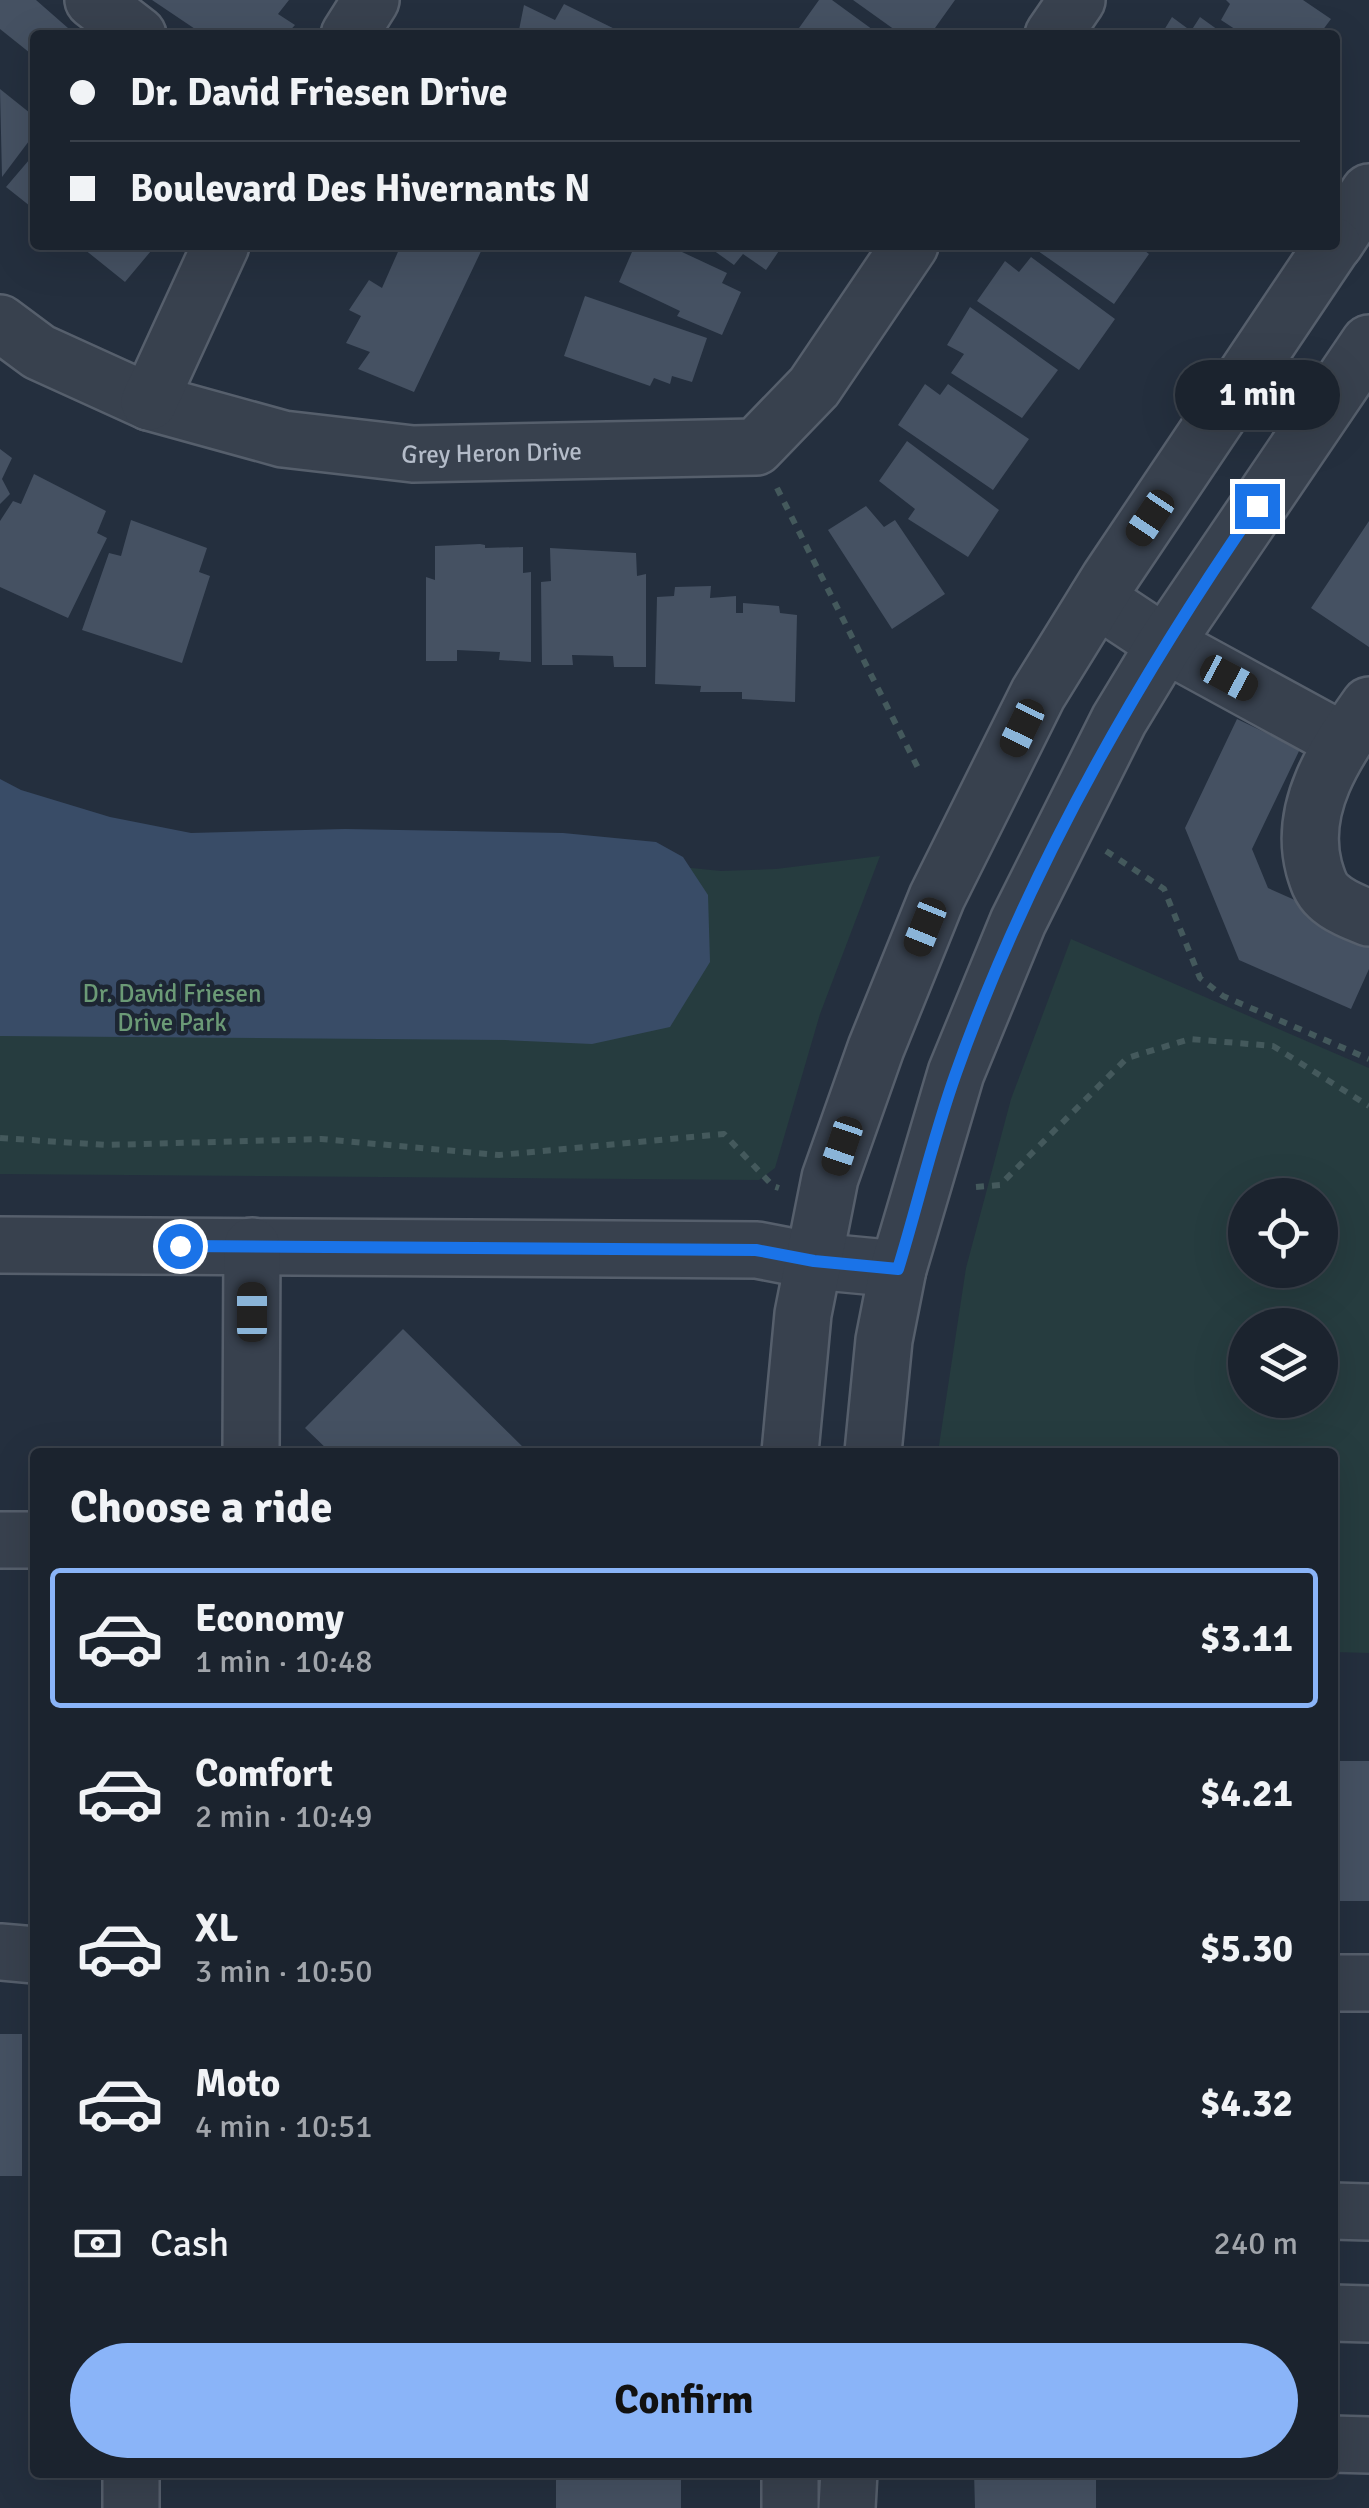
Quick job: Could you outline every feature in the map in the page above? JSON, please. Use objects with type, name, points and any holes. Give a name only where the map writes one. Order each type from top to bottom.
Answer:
[{"type":"street","points":[[93,0],[132,30]]},
{"type":"street","points":[[352,30],[371,0]]},
{"type":"street","points":[[1056,30],[1077,0]]},
{"type":"street","points":[[1340,235],[1369,192]]},
{"type":"street","points":[[150,402],[219,250]]},
{"type":"street","points":[[756,446],[814,386],[907,250]]},
{"type":"street","points":[[790,1448],[803,1314],[830,1178],[876,1048],[938,897],[1038,694],[1330,250]]},
{"type":"street","name":"Grey Heron Drive","points":[[0,323],[39,352],[150,402],[283,439],[412,454],[756,446]]},
{"type":"street","points":[[873,1448],[884,1340],[898,1269],[956,1073],[1018,922],[1119,720],[1369,343]]},
{"type":"street","points":[[1097,599],[1166,644],[1356,723],[1313,804],[1309,830],[1318,882],[1328,896],[1369,918]]},
{"type":"street","points":[[0,1245],[756,1250],[814,1261],[898,1269]]},
{"type":"street","points":[[251,1448],[252,1246]]},
{"type":"street","points":[[0,1540],[30,1540]]},
{"type":"street","points":[[0,1952],[30,1955]]},
{"type":"street","points":[[1338,1983],[1369,1982]]},
{"type":"street","points":[[1338,2211],[1369,2212]]},
{"type":"street","points":[[1338,2313],[1369,2314]]},
{"type":"street","points":[[1338,2444],[1369,2445]]},
{"type":"street","points":[[131,2478],[131,2508]]},
{"type":"street","points":[[790,2478],[790,2508]]},
{"type":"street","points":[[847,2508],[849,2478]]},
{"type":"path","points":[[756,446],[920,772]]},
{"type":"path","points":[[1096,845],[1164,890],[1200,978],[1223,996],[1369,1059]]},
{"type":"path","points":[[972,1202],[976,1187],[1000,1185],[1127,1058],[1190,1039],[1274,1046],[1369,1106]]},
{"type":"path","points":[[0,1138],[106,1144],[322,1139],[498,1155],[724,1134],[773,1186],[826,1200]]},
{"type":"green space","name":"Dr. David Friesen Drive Park","points":[[0,794],[159,839],[652,864],[721,871],[776,869],[880,856],[820,1014],[775,1168],[759,1180],[0,1174]]},
{"type":"green space","points":[[1071,939],[1369,1068],[1369,1653],[1338,1652],[1338,1448],[939,1448],[966,1268],[1011,1099]]},
{"type":"water","points":[[0,779],[21,790],[110,817],[191,833],[345,829],[563,833],[656,842],[683,857],[708,895],[710,962],[670,1027],[592,1044],[0,1036]]},
{"type":"building","points":[[0,0],[36,0],[70,30],[30,30],[30,53],[0,29]]},
{"type":"building","points":[[152,0],[289,0],[278,14],[295,25],[290,30],[197,30]]},
{"type":"building","points":[[819,0],[832,0],[873,30],[798,30]]},
{"type":"building","points":[[853,0],[955,0],[934,30],[895,30]]},
{"type":"building","points":[[1226,0],[1303,0],[1331,19],[1323,30],[1236,30],[1221,20],[1230,4]]},
{"type":"building","points":[[564,4],[617,30],[519,30],[524,5],[555,20]]},
{"type":"building","points":[[1172,17],[1190,30],[1164,30]]},
{"type":"building","points":[[1200,17],[1218,30],[1192,30]]},
{"type":"building","points":[[0,89],[30,113],[30,140],[2,177]]},
{"type":"building","points":[[30,159],[30,206],[6,187]]},
{"type":"building","points":[[85,250],[152,250],[125,282]]},
{"type":"building","points":[[399,250],[482,250],[414,392],[358,369],[370,352],[346,343],[361,316],[349,310],[369,280],[382,288]]},
{"type":"building","points":[[633,250],[678,250],[727,273],[722,283],[741,292],[722,335],[677,316],[680,311],[619,282]]},
{"type":"building","points":[[713,250],[780,250],[766,270],[743,254],[734,265]]},
{"type":"building","points":[[1144,250],[1149,254],[1114,304],[1038,251]]},
{"type":"building","points":[[1031,257],[1115,319],[1079,370],[977,301],[1005,261],[1019,272]]},
{"type":"building","points":[[585,296],[707,338],[692,382],[672,376],[670,384],[654,378],[650,386],[564,356]]},
{"type":"building","points":[[970,307],[1058,370],[1022,418],[951,373],[964,354],[947,345]]},
{"type":"building","points":[[925,384],[940,395],[948,384],[1029,439],[993,490],[898,425]]},
{"type":"building","points":[[907,441],[999,510],[968,557],[908,519],[915,509],[879,481]]},
{"type":"building","points":[[0,449],[12,458],[2,479],[10,494],[0,504]]},
{"type":"building","points":[[34,474],[106,511],[97,533],[107,538],[68,618],[0,587],[0,521],[13,501],[21,504]]},
{"type":"building","points":[[866,506],[884,527],[895,520],[945,594],[892,629],[828,530]]},
{"type":"building","points":[[131,520],[207,548],[199,572],[210,576],[182,663],[82,630],[109,553],[121,556]]},
{"type":"building","points":[[1369,521],[1369,647],[1311,608]]},
{"type":"building","points":[[480,544],[485,548],[523,547],[523,573],[531,572],[531,662],[499,660],[500,652],[457,650],[457,661],[426,661],[426,577],[435,580],[435,546]]},
{"type":"building","points":[[550,548],[636,553],[637,576],[646,574],[646,667],[614,667],[613,656],[572,655],[573,665],[542,665],[541,582],[551,581]]},
{"type":"building","points":[[711,586],[710,598],[736,596],[736,613],[743,613],[743,603],[779,606],[780,613],[797,615],[795,702],[742,699],[742,692],[700,692],[701,686],[655,684],[657,597],[674,596],[675,587]]},
{"type":"building","points":[[1237,719],[1300,749],[1252,849],[1268,888],[1369,933],[1369,969],[1351,1009],[1239,960],[1185,828]]},
{"type":"building","points":[[403,1329],[524,1448],[326,1448],[305,1428]]},
{"type":"building","points":[[1338,1761],[1369,1761],[1369,1901],[1338,1901]]},
{"type":"building","points":[[0,2034],[22,2034],[22,2176],[0,2176]]},
{"type":"building","points":[[556,2478],[681,2478],[681,2508],[556,2508]]},
{"type":"building","points":[[974,2478],[1096,2478],[1096,2508],[975,2508]]},
{"type":"route","points":[[180,1246],[756,1250],[814,1261],[898,1269],[956,1073],[1018,922],[1119,720],[1190,604],[1257,506]]}]
